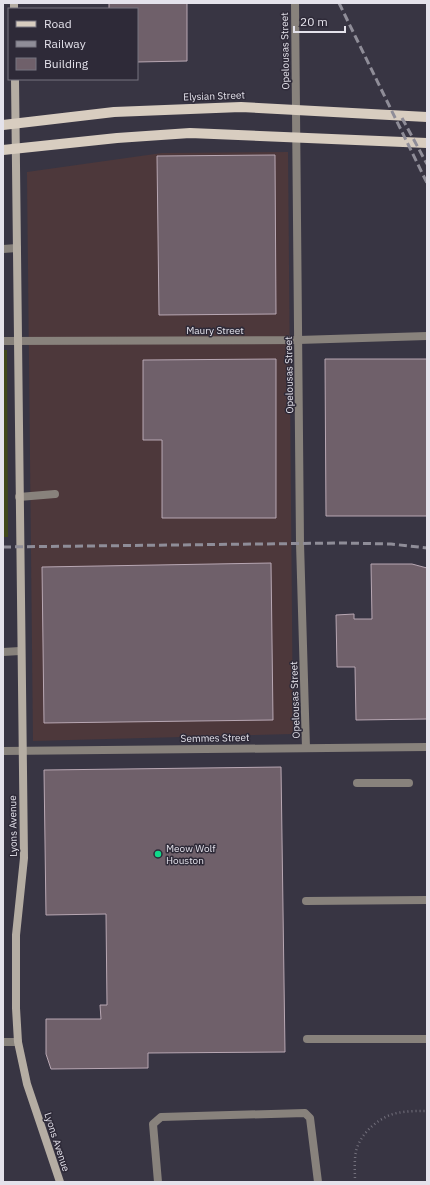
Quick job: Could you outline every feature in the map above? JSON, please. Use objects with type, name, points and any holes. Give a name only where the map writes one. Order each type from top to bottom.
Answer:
[{"type":"main road","name":"Elysian Street","points":[[3,125],[114,112],[241,107],[427,117]]},
{"type":"main road","points":[[3,150],[117,138],[190,133],[427,143]]},
{"type":"street","name":"Opelousas Street","points":[[294,3],[300,543],[306,748]]},
{"type":"street","name":"Lyons Avenue","points":[[15,80],[20,652],[24,858],[16,935],[16,1008],[18,1042],[27,1084],[60,1182]]},
{"type":"street","points":[[3,248],[17,248]]},
{"type":"street","name":"Maury Street","points":[[3,341],[298,340],[427,336]]},
{"type":"street","points":[[19,497],[55,494]]},
{"type":"street","points":[[3,652],[20,652]]},
{"type":"street","name":"Semmes Street","points":[[3,751],[427,747]]},
{"type":"street","points":[[357,783],[409,783]]},
{"type":"street","points":[[306,901],[427,900]]},
{"type":"street","points":[[307,1039],[427,1039]]},
{"type":"street","points":[[3,1042],[18,1042]]},
{"type":"street","points":[[158,1182],[153,1124],[161,1117],[304,1114],[310,1118],[318,1182]]},
{"type":"path","points":[[355,1182],[356,1149],[364,1134],[372,1126],[390,1116],[410,1112],[427,1111]]},
{"type":"shaded area","points":[[288,152],[293,734],[33,741],[27,172],[162,153]]},
{"type":"green space","points":[[3,350],[7,350],[8,537],[3,537]]},
{"type":"building","points":[[109,3],[187,3],[187,61],[138,62],[138,8],[109,8]]},
{"type":"building","points":[[275,155],[276,314],[159,315],[157,156]]},
{"type":"building","points":[[276,359],[276,518],[162,518],[162,440],[143,440],[143,360]]},
{"type":"building","points":[[325,359],[427,359],[427,516],[326,516]]},
{"type":"building","points":[[271,563],[273,720],[44,723],[42,567]]},
{"type":"building","points":[[371,564],[412,564],[427,568],[427,719],[356,720],[355,667],[337,667],[336,615],[354,614],[354,619],[372,619]]},
{"type":"building","points":[[281,767],[285,1052],[148,1053],[148,1068],[51,1069],[46,1054],[46,1019],[101,1019],[100,1005],[107,1005],[106,914],[46,915],[44,770]]},
{"type":"railway","points":[[339,3],[427,183]]},
{"type":"railway","points":[[402,118],[427,164]]},
{"type":"railway","points":[[3,547],[342,543],[391,544],[427,548]]},
{"type":"place","name":"Meow Wolf Houston","points":[[158,854]]}]
